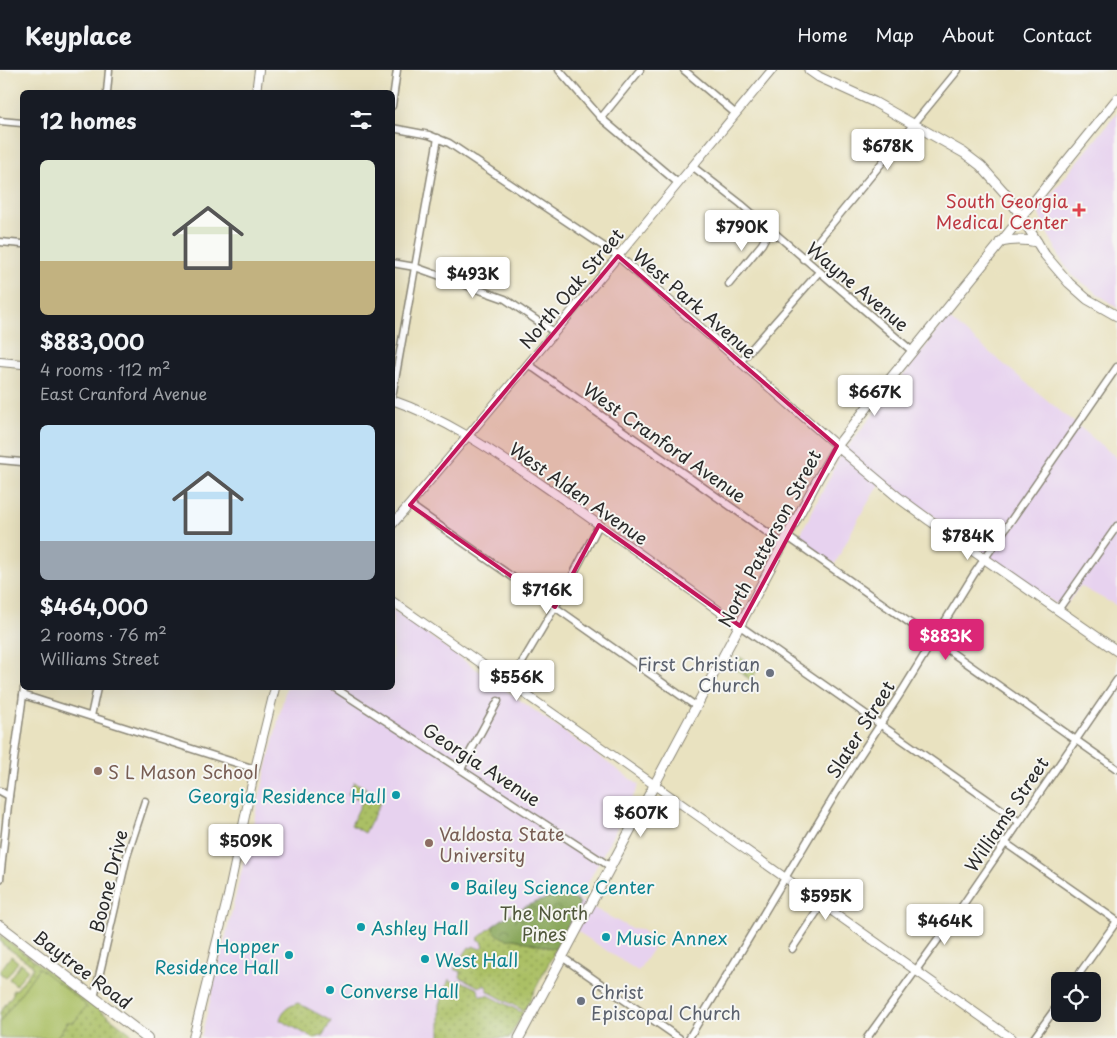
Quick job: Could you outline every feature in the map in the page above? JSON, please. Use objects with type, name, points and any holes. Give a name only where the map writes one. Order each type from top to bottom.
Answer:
[{"type":"main road","points":[[809,70],[819,77],[874,102],[964,153],[981,166],[1004,192],[1045,255],[1069,284],[1087,299],[1117,316]]},
{"type":"main road","name":"North Patterson Street","points":[[519,1038],[837,446],[1117,99]]},
{"type":"main road","points":[[1000,242],[1023,239],[1037,242]]},
{"type":"main road","points":[[837,446],[899,498],[1117,651]]},
{"type":"main road","name":"Baytree Road","points":[[0,926],[147,1038]]},
{"type":"street","points":[[107,90],[109,70]]},
{"type":"street","points":[[256,90],[259,70]]},
{"type":"street","points":[[394,90],[397,70]]},
{"type":"street","points":[[559,70],[601,118],[678,183]]},
{"type":"street","points":[[601,118],[640,70]]},
{"type":"street","points":[[684,70],[736,114]]},
{"type":"street","name":"North Oak Street","points":[[395,522],[469,437],[772,70]]},
{"type":"street","points":[[803,259],[958,70]]},
{"type":"street","points":[[0,121],[20,123]]},
{"type":"street","name":"West Park Avenue","points":[[395,129],[438,138],[449,143],[618,256],[837,446]]},
{"type":"street","points":[[395,381],[438,138]]},
{"type":"street","name":"Wayne Avenue","points":[[692,166],[741,204],[912,351]]},
{"type":"street","points":[[729,284],[762,244],[770,229]]},
{"type":"street","points":[[0,242],[20,244]]},
{"type":"street","points":[[395,264],[415,267],[505,299],[554,332]]},
{"type":"street","points":[[740,361],[819,272]]},
{"type":"street","points":[[0,362],[20,364]]},
{"type":"street","name":"West Cranford Avenue","points":[[528,364],[933,639],[1117,769]]},
{"type":"street","name":"Slater Street","points":[[689,1038],[785,878],[984,558],[1117,367]]},
{"type":"street","name":"West Alden Avenue","points":[[395,399],[469,437],[599,524],[740,626]]},
{"type":"street","points":[[0,460],[20,462]]},
{"type":"street","points":[[410,505],[697,707]]},
{"type":"street","points":[[510,683],[555,608],[599,524]]},
{"type":"street","points":[[1058,610],[1117,526]]},
{"type":"street","points":[[395,602],[1011,1038]]},
{"type":"street","points":[[740,626],[1018,821]]},
{"type":"street","name":"Williams Street","points":[[867,1038],[958,912],[1018,821],[1117,680]]},
{"type":"street","points":[[91,716],[97,690]]},
{"type":"street","points":[[193,1038],[228,896],[255,769],[275,690]]},
{"type":"street","name":"Georgia Avenue","points":[[338,690],[611,867]]},
{"type":"street","points":[[0,879],[9,796],[24,691],[91,716],[255,769]]},
{"type":"street","points":[[461,769],[498,701]]},
{"type":"street","points":[[0,790],[9,796]]},
{"type":"street","name":"Boone Drive","points":[[94,998],[127,856],[145,800]]},
{"type":"street","points":[[1004,842],[1117,921],[1080,972]]},
{"type":"street","points":[[792,949],[822,904]]},
{"type":"street","points":[[562,957],[679,1038]]},
{"type":"street","points":[[1034,1038],[1051,1014]]},
{"type":"highlighted area","points":[[618,256],[837,446],[740,626],[599,525],[555,607],[410,505]]},
{"type":"shaded area","name":"South Georgia Medical Center","points":[[1117,113],[1117,308],[1071,274],[1060,258],[1039,214],[1042,206]]},
{"type":"shaded area","points":[[948,318],[1117,458],[1117,606],[1080,586],[1063,609],[882,479],[835,564],[797,541],[840,457]]},
{"type":"shaded area","name":"Valdosta State University","points":[[395,611],[639,785],[579,900],[630,928],[640,929],[657,942],[638,971],[566,924],[506,1038],[201,1038],[286,690],[395,690]]},
{"type":"green space","points":[[740,657],[758,669],[751,680],[733,668]]},
{"type":"green space","points":[[354,782],[366,788],[361,800],[348,794]]},
{"type":"green space","points":[[382,799],[365,833],[351,825],[362,802]]},
{"type":"green space","name":"The North Pines","points":[[566,894],[580,903],[556,949],[514,939],[505,939],[493,930],[494,925],[520,909]]},
{"type":"green space","points":[[494,925],[493,930],[514,939],[556,949],[524,1011],[489,992],[486,986],[479,987],[460,977],[461,972],[454,969],[469,947],[472,948],[473,946],[480,949],[484,947],[482,942],[477,939]]},
{"type":"green space","points":[[0,935],[137,1038],[77,1038],[74,1036],[73,1038],[56,1038],[68,1022],[86,1007],[84,1003],[39,969],[0,1022],[0,1012],[13,994],[13,990],[17,989],[33,968],[32,965],[2,944]]},
{"type":"green space","points":[[11,956],[18,962],[6,978],[0,971]]},
{"type":"green space","points":[[21,963],[28,969],[16,985],[9,979]]},
{"type":"green space","points":[[39,968],[84,1003],[86,1007],[74,1022],[67,1022],[56,1038],[0,1038],[0,1022]]},
{"type":"green space","points":[[449,979],[455,983],[459,980],[478,989],[481,996],[488,995],[523,1013],[509,1038],[440,1038],[440,1004]]},
{"type":"green space","points":[[298,1003],[331,1021],[323,1036],[313,1038],[280,1020],[286,1009]]},
{"type":"place","name":"South Georgia Medical Center","points":[[1079,210]]},
{"type":"place","name":"First Christian Church","points":[[770,673]]},
{"type":"place","name":"S L Mason School","points":[[98,771]]},
{"type":"place","name":"Georgia Residence Hall","points":[[396,795]]},
{"type":"place","name":"Valdosta State University","points":[[429,843]]},
{"type":"place","name":"Bailey Science Center","points":[[455,886]]},
{"type":"place","name":"Ashley Hall","points":[[361,927]]},
{"type":"place","name":"Music Annex","points":[[606,937]]},
{"type":"place","name":"Hopper Residence Hall","points":[[289,955]]},
{"type":"place","name":"West Hall","points":[[425,959]]},
{"type":"place","name":"Converse Hall","points":[[330,990]]},
{"type":"place","name":"Christ Episcopal Church","points":[[581,1001]]}]
